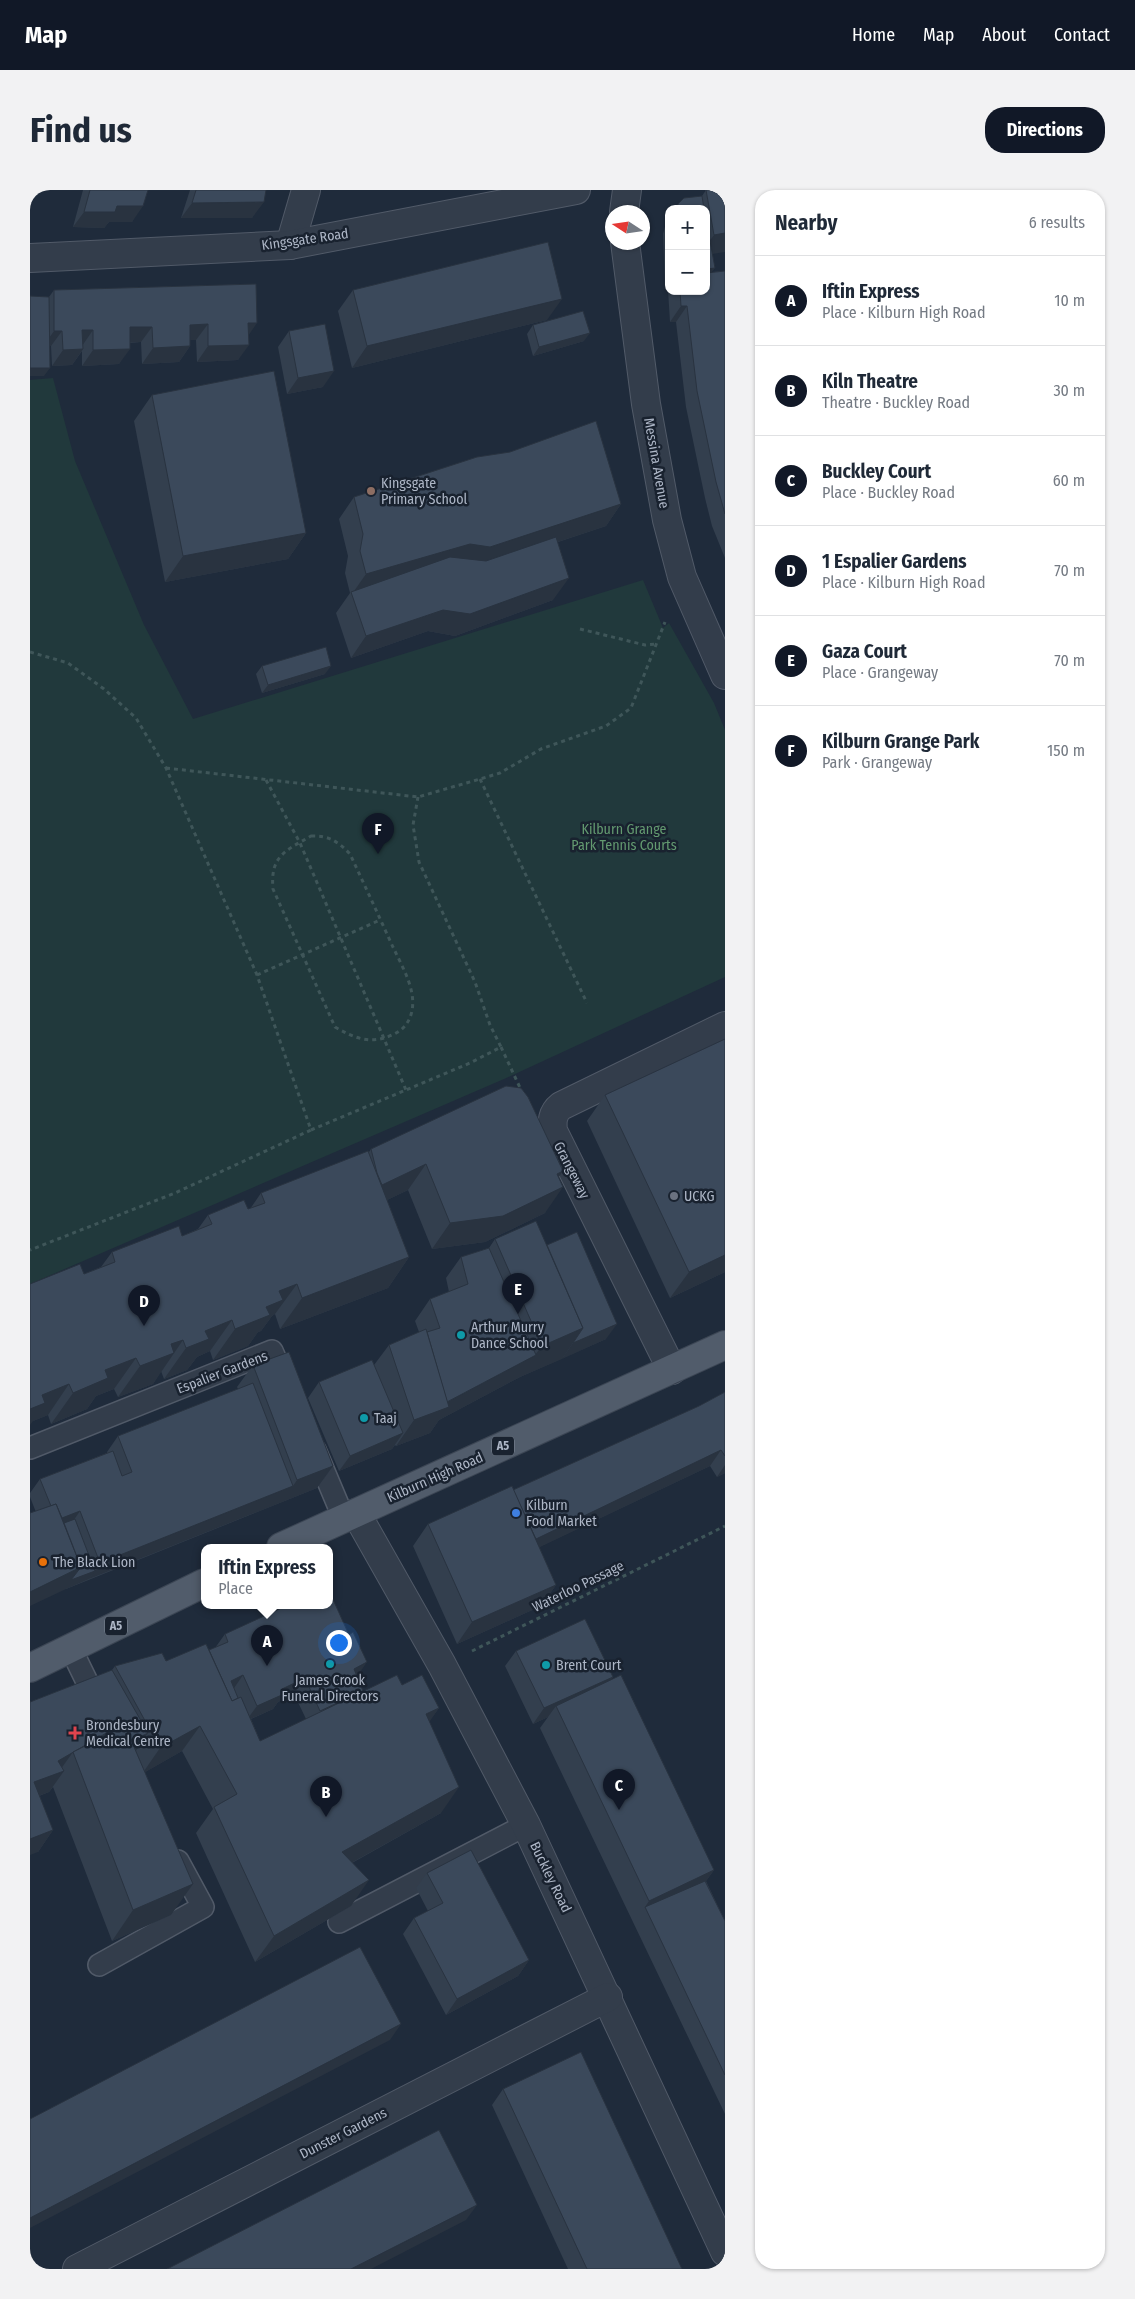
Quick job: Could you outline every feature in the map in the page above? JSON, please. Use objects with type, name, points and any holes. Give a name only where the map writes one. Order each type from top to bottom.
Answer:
[{"type":"main road","name":"Kilburn High Road","points":[[288,1544],[725,1345]]},
{"type":"main road","name":"A5","points":[[30,1668],[201,1584]]},
{"type":"street","points":[[290,245],[306,190]]},
{"type":"street","name":"Kingsgate Road","points":[[30,258],[290,245],[576,190]]},
{"type":"street","points":[[625,205],[627,190]]},
{"type":"street","name":"Messina Avenue","points":[[626,250],[648,413],[667,520],[682,577],[725,675]]},
{"type":"street","name":"Grangeway","points":[[672,1370],[553,1132],[552,1122],[556,1110],[561,1106],[725,1026]]},
{"type":"street","name":"Buckley Road","points":[[350,1516],[442,1665],[526,1825],[608,1997],[725,2252]]},
{"type":"street","name":"Dunster Gardens","points":[[77,2269],[608,1997]]},
{"type":"lane","name":"Espalier Gardens","points":[[30,1448],[272,1352],[296,1406]]},
{"type":"lane","points":[[308,1433],[350,1516]]},
{"type":"lane","points":[[71,1649],[92,1692]]},
{"type":"lane","points":[[339,1922],[526,1825]]},
{"type":"lane","points":[[99,1965],[203,1907],[170,1845]]},
{"type":"path","points":[[166,768],[418,797],[500,773],[541,749],[606,726],[631,708],[682,577]]},
{"type":"path","points":[[580,629],[645,645],[656,644]]},
{"type":"path","points":[[30,652],[68,663],[104,689],[136,718],[166,768],[257,975],[311,1130]]},
{"type":"path","points":[[266,779],[300,843],[342,937],[406,1090]]},
{"type":"path","points":[[480,779],[587,1003]]},
{"type":"path","points":[[418,797],[413,825],[419,862],[475,982],[490,1025],[523,1094]]},
{"type":"path","points":[[311,836],[322,836],[340,842],[350,854],[412,995],[411,1017],[403,1030],[384,1039],[372,1040],[351,1036],[335,1027],[273,889],[272,871],[286,850],[300,843],[311,836]]},
{"type":"path","points":[[257,975],[380,920]]},
{"type":"path","points":[[30,1250],[175,1193],[311,1130],[501,1047]]},
{"type":"path","name":"Waterloo Passage","points":[[442,1665],[725,1526]]},
{"type":"green space","name":"Kilburn Grange Park Tennis Courts","points":[[53,378],[75,461],[144,625],[193,719],[643,580],[663,628],[669,623],[714,703],[725,730],[725,977],[504,1079],[30,1284],[30,380]]},
{"type":"building","points":[[90,190],[148,190],[143,206],[117,206],[115,212],[84,212]]},
{"type":"building","points":[[196,190],[266,190],[264,202],[192,203]]},
{"type":"building","points":[[706,190],[725,190],[725,233],[714,235]]},
{"type":"building","points":[[702,196],[703,205],[678,205],[684,198]]},
{"type":"building","points":[[710,241],[715,268],[710,269]]},
{"type":"building","points":[[548,242],[562,299],[367,346],[353,290]]},
{"type":"building","points":[[725,271],[725,514],[716,482],[697,391],[687,306],[681,306],[680,295],[710,295],[710,273]]},
{"type":"building","points":[[256,284],[257,323],[248,323],[249,345],[208,346],[208,324],[190,325],[190,346],[153,348],[152,327],[130,327],[130,349],[93,350],[93,330],[82,330],[83,349],[63,350],[62,331],[54,331],[54,290]]},
{"type":"building","points":[[30,296],[49,297],[50,368],[30,368]]},
{"type":"building","points":[[583,311],[590,333],[539,347],[533,325]]},
{"type":"building","points":[[325,324],[334,371],[298,378],[289,331]]},
{"type":"building","points":[[274,371],[306,533],[183,556],[152,395]]},
{"type":"building","points":[[596,421],[621,504],[490,547],[470,544],[366,574],[360,551],[363,534],[354,497],[477,457],[510,452]]},
{"type":"building","points":[[556,537],[569,578],[470,614],[443,610],[366,636],[351,592],[450,557],[486,561]]},
{"type":"building","points":[[326,647],[331,666],[268,685],[262,666]]},
{"type":"building","name":"UCKG","points":[[725,1039],[725,1255],[689,1272],[605,1095]]},
{"type":"building","points":[[506,1086],[521,1088],[528,1097],[563,1171],[557,1174],[563,1187],[503,1216],[450,1223],[426,1164],[382,1185],[371,1149]]},
{"type":"building","points":[[368,1151],[409,1257],[302,1298],[297,1284],[279,1291],[283,1300],[266,1307],[270,1315],[235,1329],[232,1320],[205,1331],[209,1339],[186,1348],[183,1340],[171,1344],[174,1353],[140,1366],[136,1358],[105,1370],[108,1378],[73,1393],[69,1384],[42,1395],[45,1403],[30,1409],[30,1284],[80,1264],[84,1274],[115,1262],[112,1252],[179,1226],[182,1236],[212,1224],[208,1215],[244,1200],[248,1209],[265,1203],[261,1193]]},
{"type":"building","points":[[536,1221],[583,1328],[542,1346],[495,1239]]},
{"type":"building","points":[[577,1232],[617,1324],[573,1343],[583,1328],[547,1245]]},
{"type":"building","name":"Arthur Murry Dance School","points":[[489,1248],[536,1355],[447,1402],[427,1332],[440,1328],[430,1299],[468,1284],[461,1257]]},
{"type":"building","points":[[426,1329],[449,1407],[414,1420],[389,1345]]},
{"type":"building","points":[[289,1352],[333,1466],[297,1480],[253,1365]]},
{"type":"building","points":[[372,1360],[403,1433],[350,1456],[319,1382]]},
{"type":"building","points":[[253,1383],[293,1486],[100,1563],[80,1511],[62,1518],[56,1504],[51,1506],[40,1479],[113,1451],[122,1476],[132,1472],[118,1436]]},
{"type":"building","points":[[725,1392],[725,1456],[721,1450],[536,1539],[513,1490],[699,1406]]},
{"type":"building","points":[[512,1486],[556,1585],[472,1622],[428,1524]]},
{"type":"building","points":[[56,1504],[81,1567],[30,1592],[30,1513]]},
{"type":"building","points":[[75,1519],[95,1571],[71,1580],[81,1567],[64,1523]]},
{"type":"building","points":[[333,1599],[349,1635],[353,1632],[367,1662],[354,1669],[363,1691],[320,1711],[305,1678],[282,1689],[284,1694],[257,1706],[243,1675],[231,1681],[238,1698],[232,1701],[209,1650],[228,1642],[225,1634],[279,1609],[333,1609]]},
{"type":"building","points":[[585,1619],[613,1677],[544,1708],[516,1651]]},
{"type":"building","points":[[206,1644],[232,1701],[241,1697],[260,1741],[397,1675],[402,1685],[422,1675],[439,1708],[426,1714],[459,1787],[342,1852],[369,1880],[274,1936],[214,1807],[237,1794],[200,1726],[160,1748],[115,1666],[162,1653],[166,1661]]},
{"type":"building","points":[[112,1670],[148,1733],[132,1741],[125,1726],[116,1730],[115,1728],[58,1761],[64,1771],[34,1782],[53,1830],[30,1839],[30,1702]]},
{"type":"building","points":[[621,1675],[714,1870],[649,1901],[556,1706]]},
{"type":"building","points":[[125,1726],[193,1884],[133,1910],[73,1752]]},
{"type":"building","points":[[471,1850],[529,1960],[457,1999],[414,1918],[443,1903],[427,1873]]},
{"type":"building","points":[[705,1881],[725,1921],[725,2075],[645,1907]]},
{"type":"building","points":[[360,1947],[401,2024],[30,2218],[30,2119]]},
{"type":"building","points":[[581,2052],[682,2269],[587,2269],[503,2089]]},
{"type":"building","points":[[439,2130],[477,2205],[351,2269],[167,2269]]},
{"type":"place","name":"Kingsgate Primary School","points":[[371,491]]},
{"type":"place","name":"Kilburn Grange Park","points":[[378,854]]},
{"type":"place","name":"UCKG","points":[[674,1196]]},
{"type":"place","name":"Gaza Court","points":[[518,1314]]},
{"type":"place","name":"1 Espalier Gardens","points":[[144,1326]]},
{"type":"place","name":"Arthur Murry Dance School","points":[[461,1335]]},
{"type":"place","name":"Taaj","points":[[364,1418]]},
{"type":"place","name":"Kilburn Food Market","points":[[516,1513]]},
{"type":"place","name":"The Black Lion","points":[[43,1562]]},
{"type":"place","name":"James Crook Funeral Directors","points":[[330,1664]]},
{"type":"place","name":"Brent Court","points":[[546,1665]]},
{"type":"place","name":"Iftin Express","points":[[267,1666]]},
{"type":"place","name":"Brondesbury Medical Centre","points":[[75,1733]]},
{"type":"place","name":"Buckley Court","points":[[619,1810]]},
{"type":"place","name":"Kiln Theatre","points":[[326,1817]]}]
